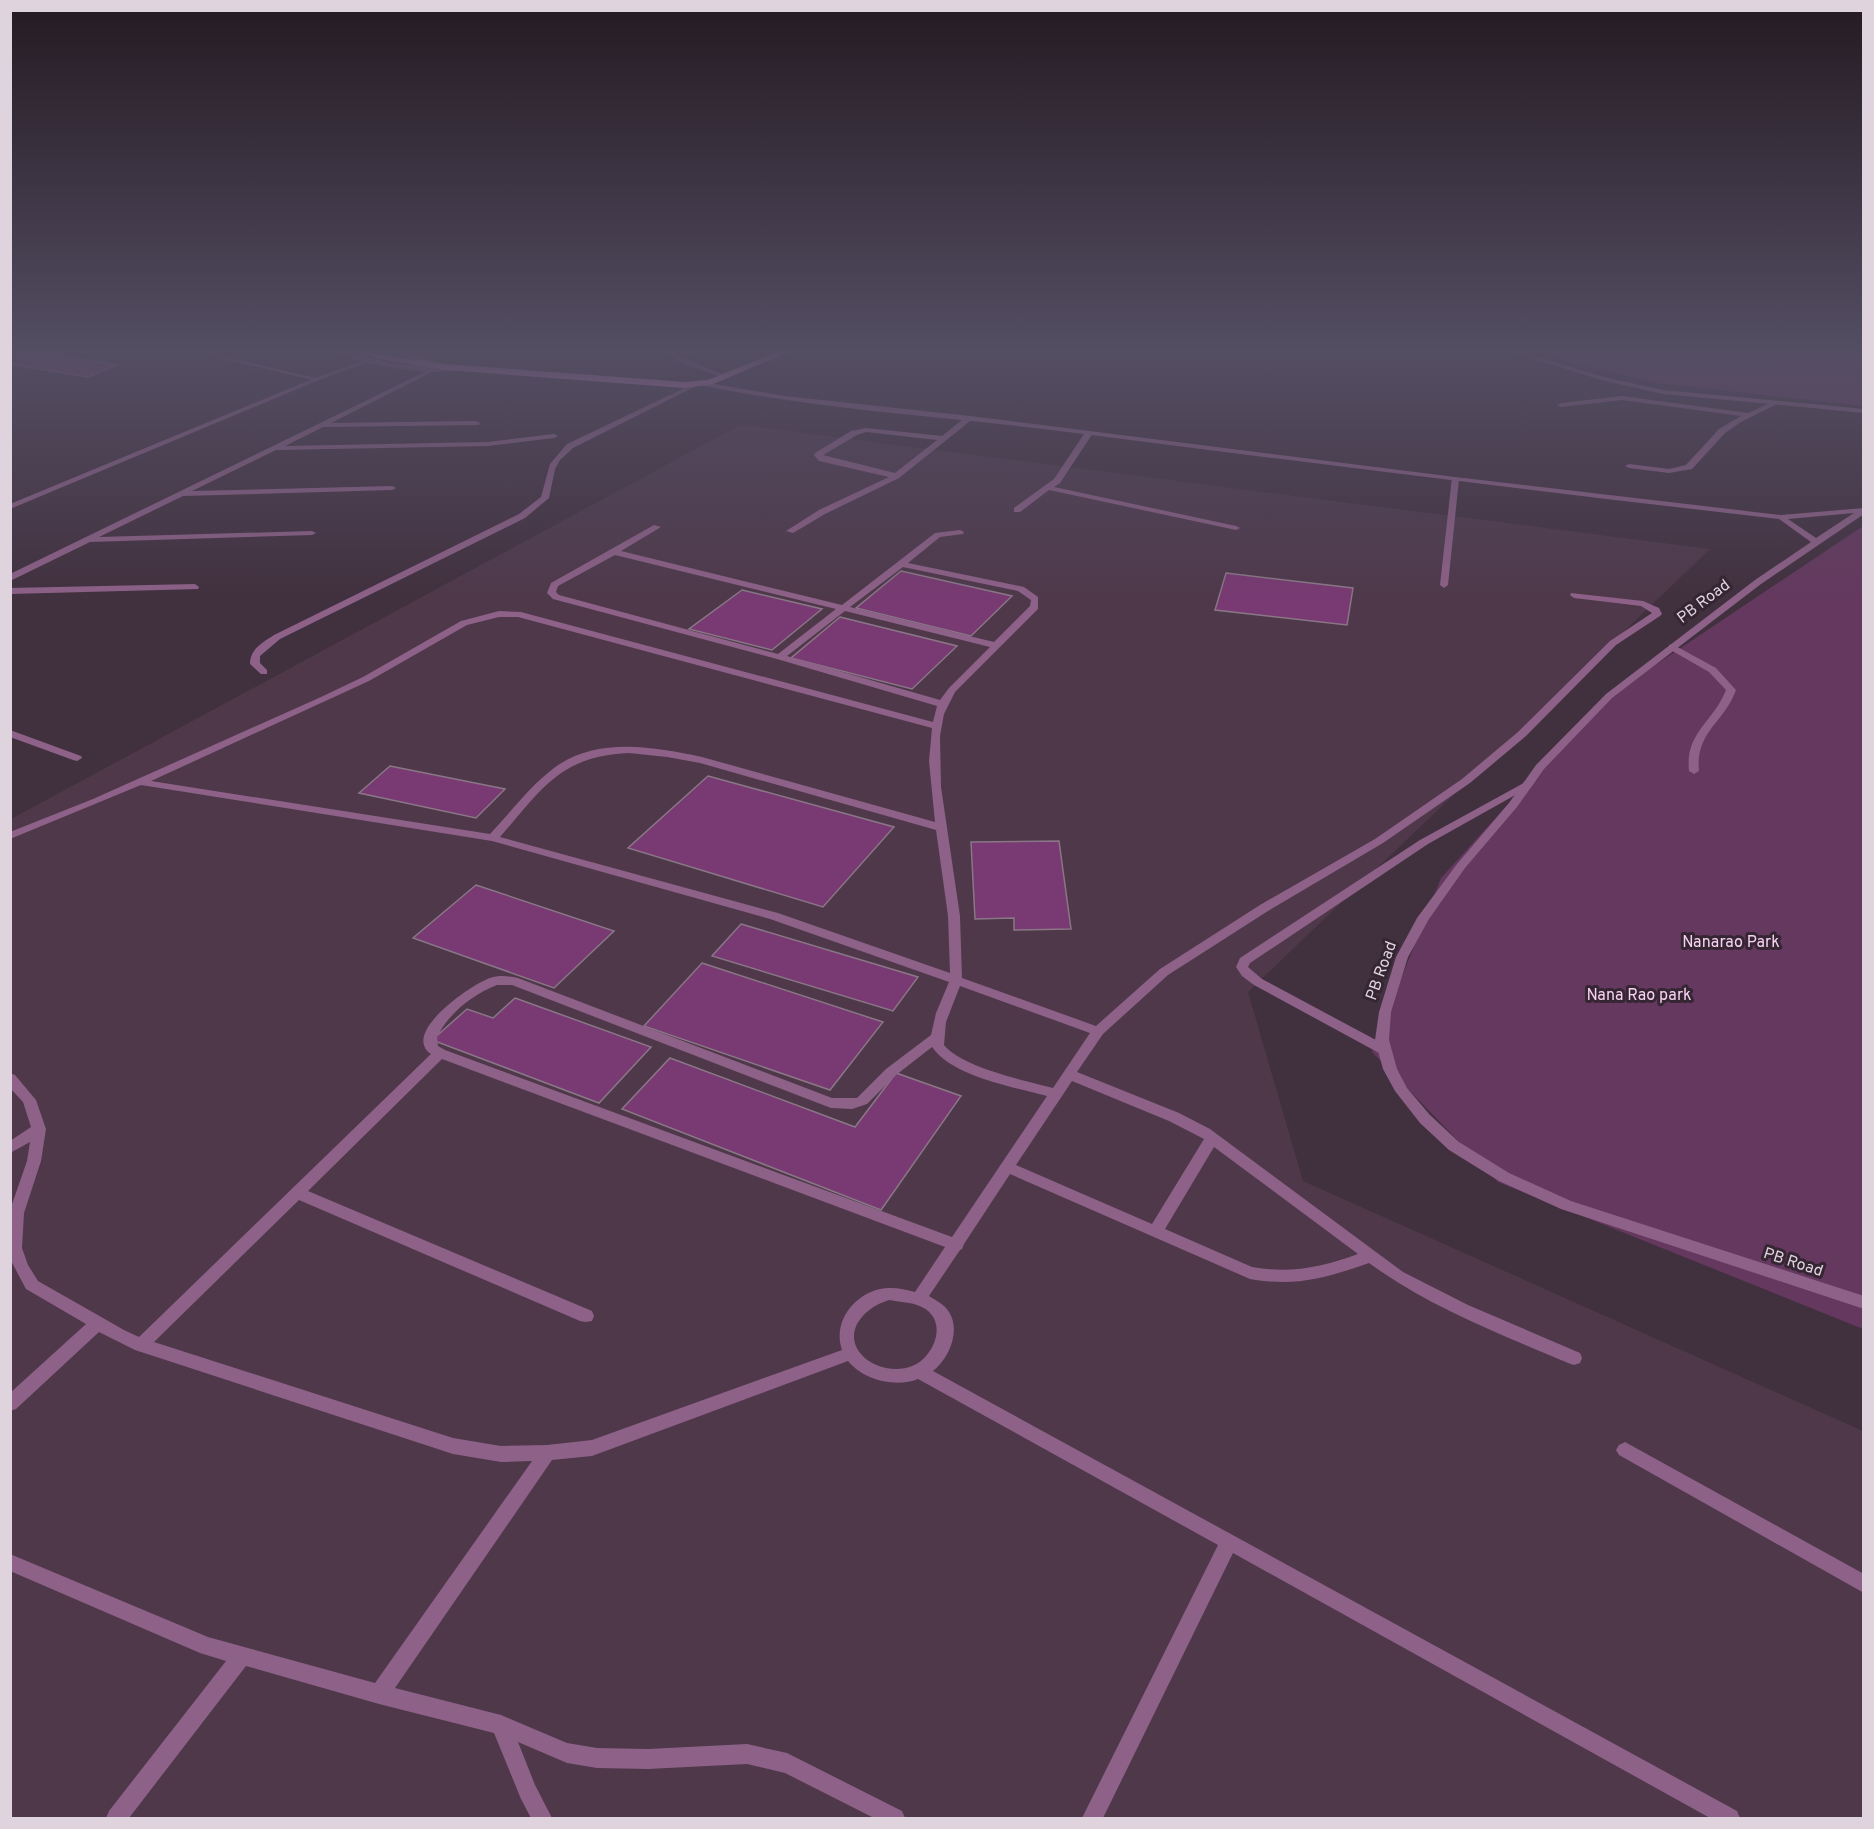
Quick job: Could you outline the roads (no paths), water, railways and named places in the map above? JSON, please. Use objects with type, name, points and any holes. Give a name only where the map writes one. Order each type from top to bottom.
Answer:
[{"type":"street","points":[[10,507],[184,434]]},
{"type":"street","points":[[10,578],[301,434]]},
{"type":"street","points":[[264,672],[255,664],[255,656],[259,650],[277,637],[522,516],[544,498],[550,469],[555,460],[570,446],[594,434]]},
{"type":"street","points":[[852,434],[818,455],[822,459],[896,476]]},
{"type":"street","points":[[904,434],[945,439]]},
{"type":"street","points":[[790,531],[830,507],[896,476],[951,434]]},
{"type":"street","points":[[1017,510],[1057,481],[1088,434]]},
{"type":"street","points":[[1100,434],[1781,517],[1863,509]]},
{"type":"street","points":[[1629,466],[1669,471],[1689,467],[1719,434]]},
{"type":"street","points":[[273,448],[488,444],[554,436]]},
{"type":"street","points":[[1444,585],[1455,479]]},
{"type":"street","points":[[178,495],[392,488]]},
{"type":"street","points":[[1049,488],[1236,528]]},
{"type":"street","name":"PB Road","points":[[1863,509],[1758,582],[1609,696],[1540,767],[1513,805],[1461,866],[1423,918],[1407,947],[1385,1012],[1382,1040],[1390,1069],[1402,1091],[1425,1119],[1454,1146],[1504,1177],[1566,1205],[1863,1304]]},
{"type":"street","points":[[1781,517],[1816,542]]},
{"type":"street","points":[[657,526],[554,585],[551,593],[556,597],[780,657],[942,704]]},
{"type":"street","points":[[780,657],[938,535],[960,532]]},
{"type":"street","points":[[86,540],[312,533]]},
{"type":"street","points":[[614,552],[997,646]]},
{"type":"street","points":[[901,564],[1021,589],[1032,594],[1035,599],[1035,607],[952,690],[942,704],[937,726],[936,763],[954,916],[956,980],[937,1037],[938,1046],[949,1059],[964,1066],[1056,1094]]},
{"type":"street","points":[[10,591],[195,587]]},
{"type":"street","points":[[920,1298],[1098,1031],[1164,972],[1246,919],[1379,841],[1466,781],[1522,734],[1613,643],[1657,614],[1656,610],[1643,604],[1574,595]]},
{"type":"street","points":[[10,836],[140,782],[326,699],[464,623],[499,614],[518,614],[937,726]]},
{"type":"street","points":[[1672,647],[1712,668],[1724,679],[1731,690],[1729,701],[1694,744],[1692,760],[1694,771]]},
{"type":"street","points":[[11,734],[77,758]]},
{"type":"street","points":[[493,838],[542,783],[561,767],[576,759],[624,750],[671,753],[702,760],[942,828]]},
{"type":"street","points":[[140,782],[493,838],[774,916],[1098,1031]]},
{"type":"street","points":[[1384,1050],[1258,982],[1246,973],[1242,967],[1244,961],[1424,842],[1529,783]]},
{"type":"street","points":[[937,1037],[891,1072],[861,1101],[843,1104],[831,1103],[514,981],[505,980],[484,985],[440,1019],[429,1037],[432,1048],[440,1053],[957,1245]]},
{"type":"street","points":[[141,1345],[440,1053]]},
{"type":"street","points":[[1069,1074],[1174,1116],[1212,1138],[1398,1276],[1431,1295],[1574,1358]]},
{"type":"street","points":[[10,1078],[29,1100],[39,1129],[34,1161],[18,1213],[14,1248],[21,1267],[32,1285],[141,1345],[453,1446],[501,1454],[547,1454],[592,1448],[851,1353]]},
{"type":"street","points":[[10,1148],[39,1129]]},
{"type":"street","points":[[1156,1232],[1212,1138]]},
{"type":"street","points":[[1007,1167],[1250,1273],[1275,1278],[1297,1278],[1320,1274],[1371,1256]]},
{"type":"street","points":[[296,1192],[586,1316]]},
{"type":"street","points":[[890,1294],[920,1298],[933,1305],[942,1315],[947,1327],[947,1340],[942,1352],[933,1363],[904,1376],[888,1376],[866,1367],[851,1353],[847,1340],[847,1327],[853,1315],[862,1305],[875,1298],[890,1294]]},
{"type":"street","points":[[10,1404],[98,1323]]},
{"type":"street","points":[[919,1371],[1730,1818]]},
{"type":"street","points":[[1625,1450],[1863,1584]]},
{"type":"street","points":[[379,1694],[547,1454]]},
{"type":"street","points":[[1092,1818],[1229,1542]]},
{"type":"street","points":[[10,1562],[186,1637],[242,1656],[501,1725],[567,1753],[597,1758],[747,1754],[787,1763],[895,1818]]},
{"type":"street","points":[[116,1818],[242,1656]]},
{"type":"street","points":[[501,1725],[528,1792],[542,1818]]},
{"type":"park label","name":"Nanarao Park","points":[[1731,943]]},
{"type":"park label","name":"Nana Rao park","points":[[1639,996]]}]
